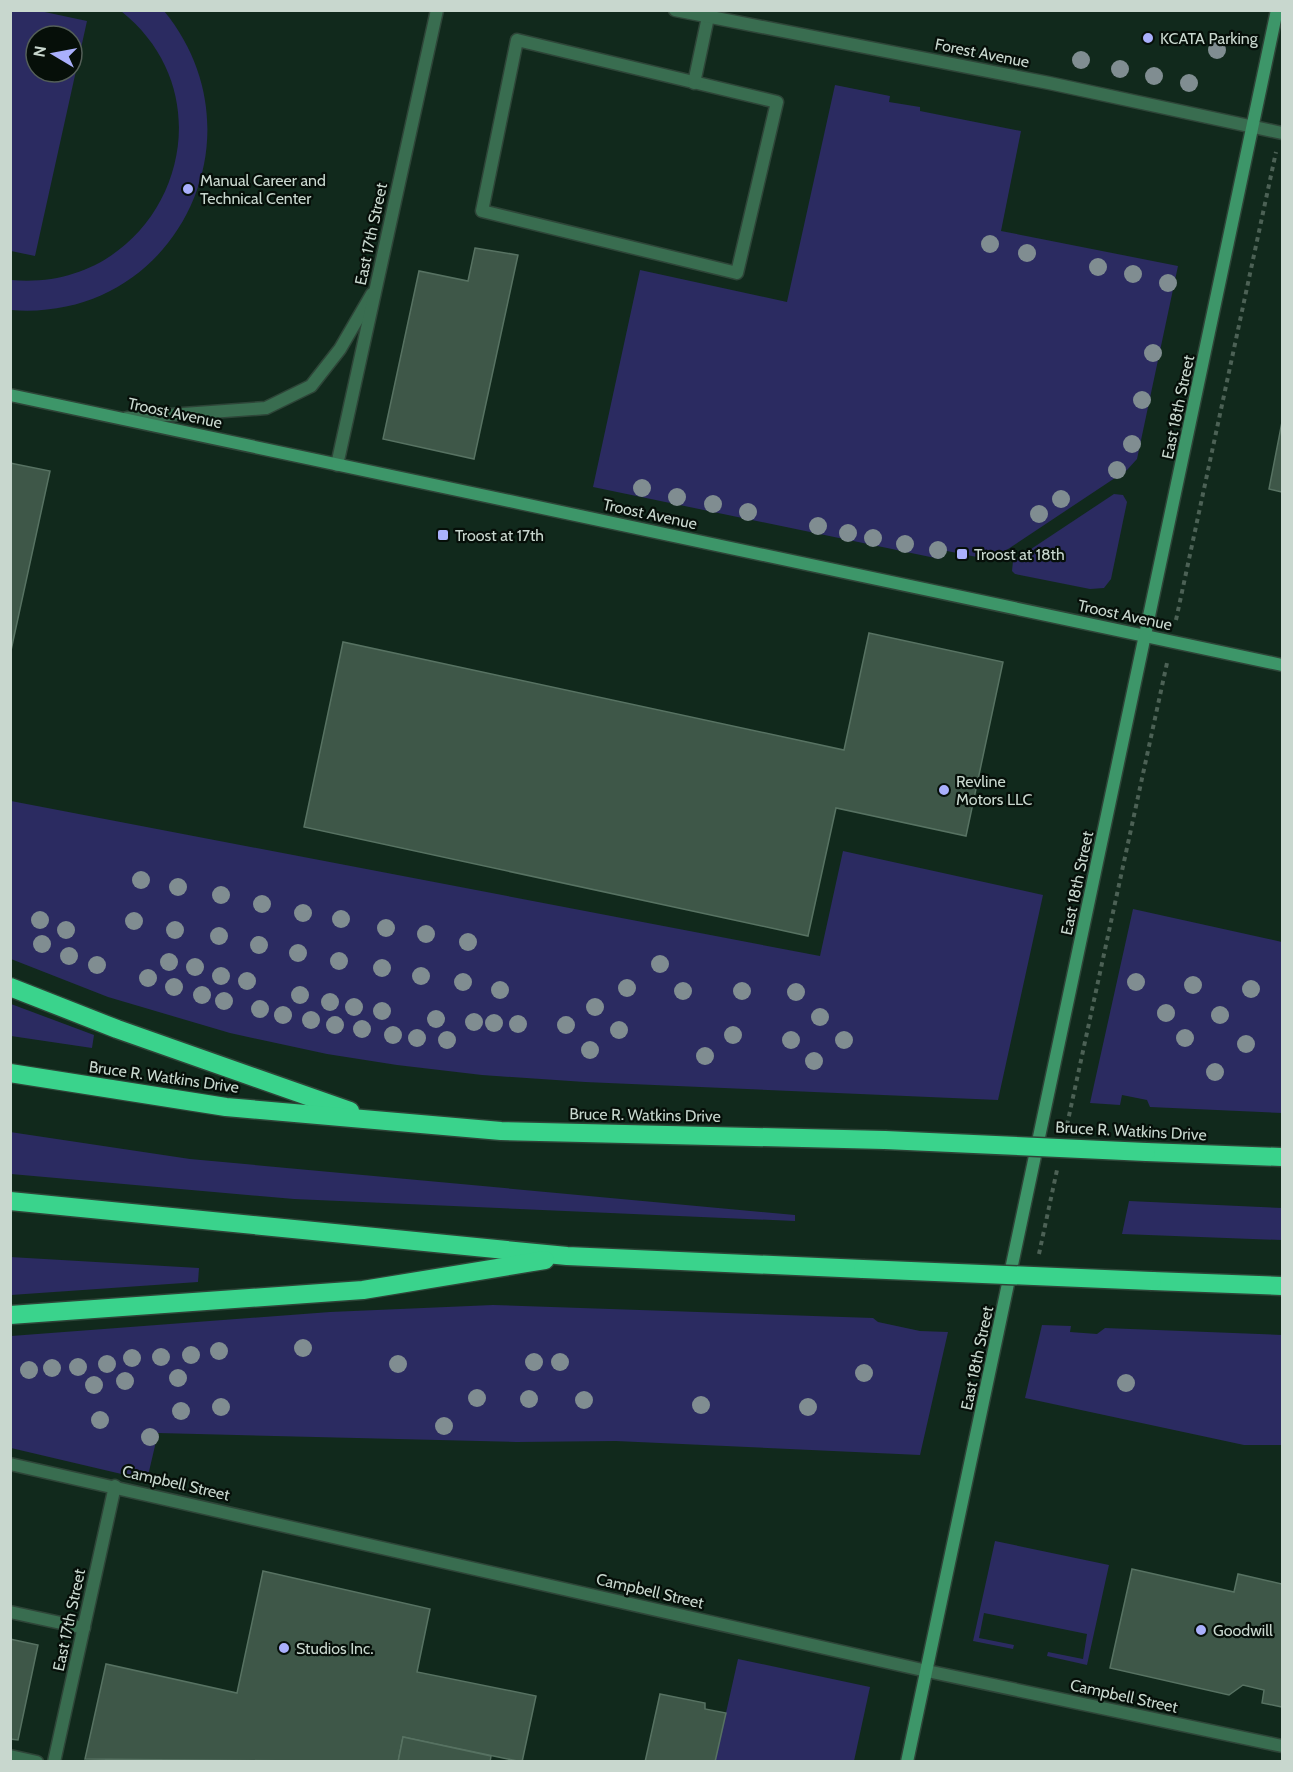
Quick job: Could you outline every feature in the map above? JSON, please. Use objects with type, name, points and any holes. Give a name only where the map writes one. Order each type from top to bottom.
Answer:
[{"type":"highway","points":[[10,987],[117,1029],[374,1120]]},
{"type":"highway","name":"Bruce R. Watkins Drive","points":[[10,1073],[226,1107],[501,1131],[885,1140],[1282,1157]]},
{"type":"highway","points":[[16,1203],[567,1256],[1282,1286]]},
{"type":"highway","points":[[10,1315],[363,1290],[567,1256]]},
{"type":"main road","name":"East 18th Street","points":[[907,1761],[1147,636],[1277,10]]},
{"type":"main road","name":"Troost Avenue","points":[[10,395],[1282,665]]},
{"type":"street","name":"East 17th Street","points":[[337,465],[437,10]]},
{"type":"street","name":"Forest Avenue","points":[[675,10],[1049,83],[1282,133]]},
{"type":"street","points":[[694,83],[708,17]]},
{"type":"street","points":[[517,40],[694,83],[777,102],[737,273],[482,211],[517,40]]},
{"type":"street","points":[[120,418],[266,408],[312,387],[340,350],[378,282]]},
{"type":"street","name":"Campbell Street","points":[[10,1464],[927,1671],[1282,1746]]},
{"type":"street","name":"East 17th Street","points":[[54,1761],[115,1486]]},
{"type":"street","points":[[10,1612],[84,1628]]},
{"type":"street","points":[[10,1756],[37,1761]]},
{"type":"path","points":[[1065,1135],[1282,133]]},
{"type":"path","points":[[1037,1262],[1060,1158]]},
{"type":"shaded area","points":[[11,10],[40,11],[87,21],[84,35],[84,24],[24,24],[24,84],[73,84],[35,256],[11,251]]},
{"type":"shaded area","points":[[121,11],[164,11],[194,60],[207,112],[204,164],[188,212],[159,254],[119,286],[69,306],[11,310],[11,280],[64,276],[109,257],[144,226],[167,186],[178,142],[175,95],[157,50]]},
{"type":"shaded area","points":[[835,85],[890,96],[889,102],[920,107],[920,111],[1021,131],[1001,231],[1178,266],[1137,459],[1127,470],[996,557],[982,558],[942,550],[940,559],[593,487],[640,270],[787,302]]},
{"type":"shaded area","points":[[1114,494],[1123,495],[1127,502],[1111,579],[1104,588],[1090,589],[1015,574],[1012,571],[1013,561]]},
{"type":"shaded area","points":[[11,801],[820,956],[843,851],[1043,895],[998,1100],[585,1082],[482,1075],[327,1054],[230,1033],[108,997],[11,959]]},
{"type":"shaded area","points":[[1133,909],[1282,942],[1282,1113],[1150,1107],[1147,1100],[1122,1095],[1120,1105],[1090,1103]]},
{"type":"shaded area","points":[[11,1004],[94,1035],[92,1048],[11,1036]]},
{"type":"shaded area","points":[[10,1132],[190,1159],[795,1215],[795,1221],[294,1199],[11,1174]]},
{"type":"shaded area","points":[[1129,1201],[1282,1208],[1282,1240],[1122,1234]]},
{"type":"shaded area","points":[[10,1257],[199,1268],[198,1282],[11,1295]]},
{"type":"shaded area","points":[[493,1305],[873,1318],[878,1322],[920,1331],[948,1332],[920,1455],[616,1441],[516,1442],[158,1433],[147,1480],[11,1448],[11,1336],[330,1312]]},
{"type":"shaded area","points":[[1042,1325],[1071,1326],[1070,1332],[1097,1334],[1105,1328],[1282,1335],[1282,1445],[1244,1445],[1025,1398]]},
{"type":"shaded area","points":[[995,1541],[1109,1565],[1087,1665],[1047,1656],[1048,1652],[1083,1659],[1087,1634],[984,1613],[979,1638],[1014,1645],[1013,1649],[973,1641]]},
{"type":"shaded area","points":[[738,1659],[870,1687],[854,1761],[715,1762]]},
{"type":"building","points":[[475,248],[518,255],[474,459],[383,439],[419,271],[468,281]]},
{"type":"building","points":[[1282,422],[1282,492],[1269,489]]},
{"type":"building","points":[[10,463],[50,471],[10,655]]},
{"type":"building","points":[[869,633],[1003,662],[966,836],[836,808],[808,936],[304,827],[343,642],[844,750]]},
{"type":"building","name":"Goodwill","points":[[1132,1569],[1234,1592],[1238,1574],[1282,1584],[1282,1707],[1262,1703],[1264,1690],[1243,1685],[1229,1695],[1110,1668]]},
{"type":"building","points":[[263,1571],[430,1609],[417,1672],[536,1696],[522,1762],[403,1737],[398,1762],[85,1759],[106,1664],[237,1693]]},
{"type":"building","points":[[10,1639],[38,1645],[18,1740],[10,1739]]},
{"type":"building","points":[[660,1694],[705,1703],[705,1709],[726,1713],[715,1762],[645,1762]]},
{"type":"building","points":[[403,1737],[491,1756],[490,1762],[398,1762]]},
{"type":"place","name":"KCATA Parking","points":[[1148,38]]},
{"type":"place","name":"Manual Career and Technical Center","points":[[188,189]]},
{"type":"place","name":"Troost at 17th","points":[[443,535]]},
{"type":"place","name":"Troost at 18th","points":[[962,554]]},
{"type":"place","name":"Revline Motors LLC","points":[[944,790]]},
{"type":"place","name":"Goodwill","points":[[1201,1630]]},
{"type":"place","name":"Studios Inc.","points":[[284,1648]]}]
